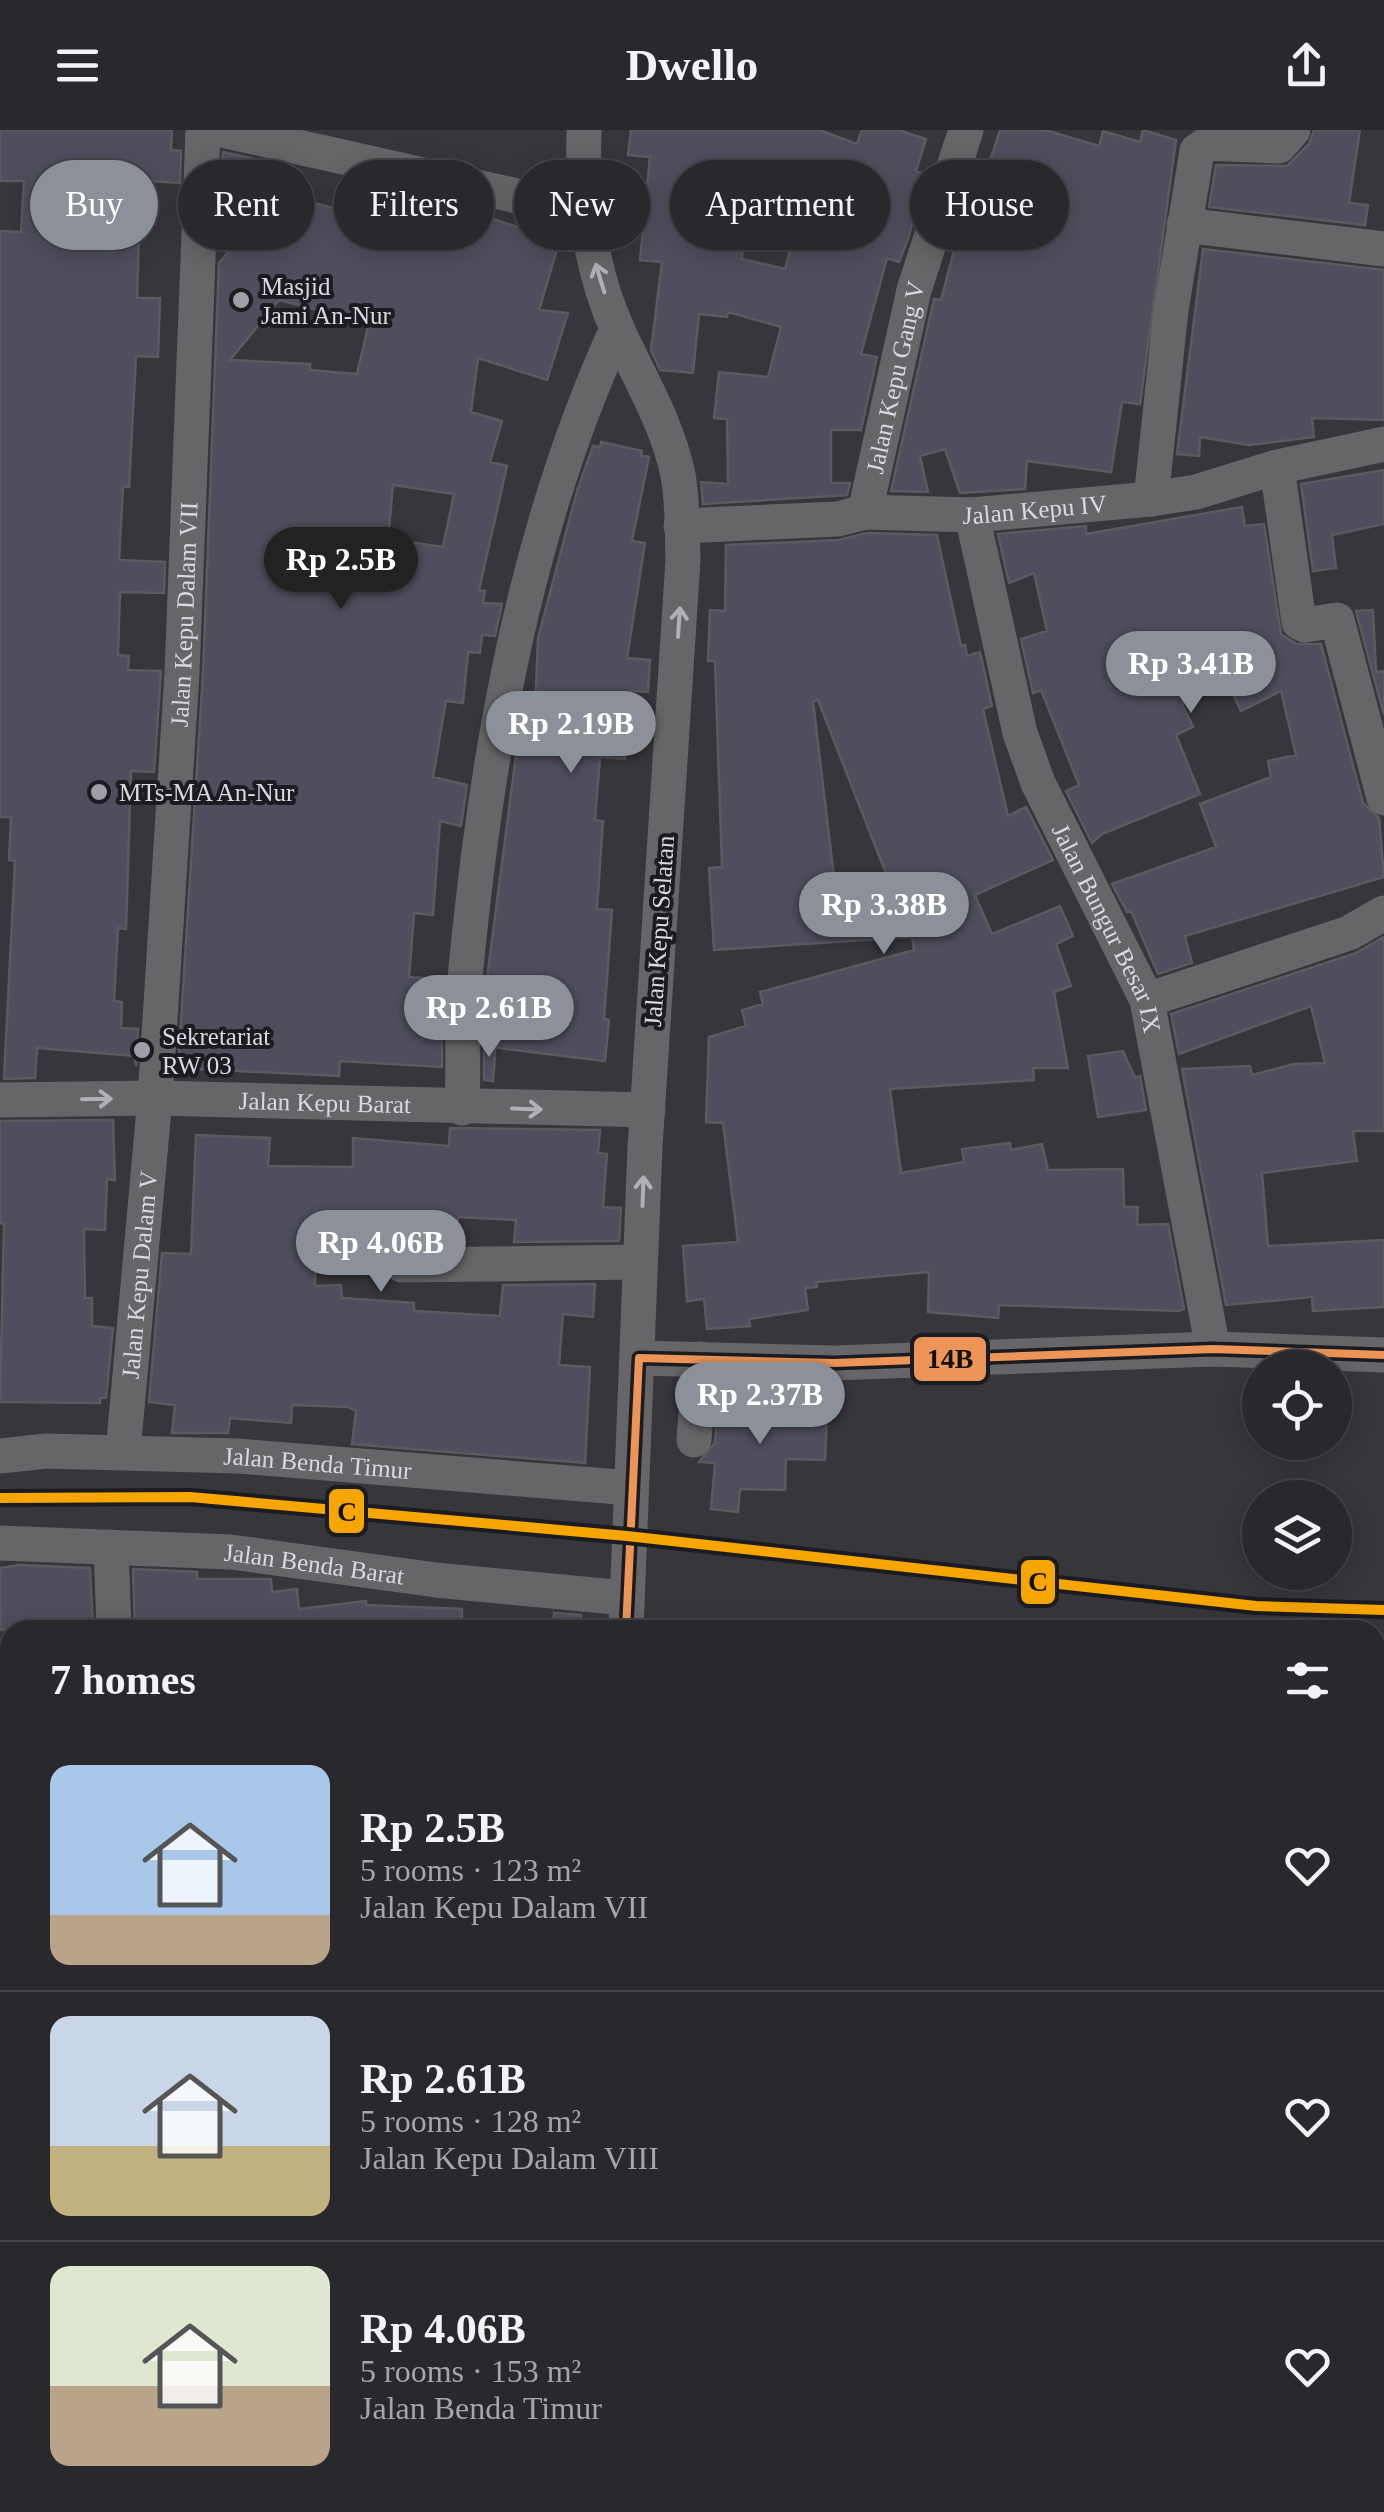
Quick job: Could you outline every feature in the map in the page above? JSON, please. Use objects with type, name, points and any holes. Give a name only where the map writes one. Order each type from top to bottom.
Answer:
[{"type":"street","name":"Jalan Kepu Dalam VII","points":[[156,1098],[182,672],[203,130]]},
{"type":"street","name":"Jalan Kepu Selatan","points":[[584,130],[584,160]]},
{"type":"street","name":"Jalan Kepu Gang V","points":[[865,512],[914,290],[966,130]]},
{"type":"street","points":[[1151,498],[1195,160],[1208,143],[1279,146],[1293,130]]},
{"type":"street","points":[[238,132],[514,194]]},
{"type":"street","points":[[1184,225],[1384,249]]},
{"type":"street","name":"Jalan Kepu Selatan","points":[[595,250],[617,329],[652,400],[678,476],[683,560],[648,1110],[626,1614]]},
{"type":"street","points":[[462,1108],[465,981],[514,637],[550,499],[617,329]]},
{"type":"street","points":[[588,403],[652,400]]},
{"type":"street","name":"Jalan Kepu IV","points":[[681,526],[838,519],[865,512],[972,515],[1151,498],[1196,492],[1277,467],[1384,444]]},
{"type":"street","points":[[1277,467],[1299,622],[1306,625],[1335,618],[1384,798]]},
{"type":"street","name":"Jalan Bungur Besar IX","points":[[972,515],[991,612],[1026,750],[1038,783],[1147,1000],[1213,1349]]},
{"type":"street","points":[[1147,1000],[1349,933],[1384,912]]},
{"type":"street","name":"Jalan Kepu Barat","points":[[0,1100],[156,1098],[648,1110]]},
{"type":"street","name":"Jalan Kepu Dalam V","points":[[122,1452],[156,1098]]},
{"type":"street","points":[[402,1265],[640,1262]]},
{"type":"street","points":[[639,1358],[834,1363],[1213,1349],[1384,1355]]},
{"type":"street","points":[[694,1440],[700,1360]]},
{"type":"street","name":"Jalan Benda Timur","points":[[0,1456],[122,1452],[238,1456],[631,1488]]},
{"type":"street","name":"Jalan Benda Barat","points":[[0,1543],[231,1552],[436,1580],[626,1614]]},
{"type":"street","points":[[112,1547],[114,1620]]},
{"type":"building","points":[[0,130],[172,130],[171,150],[181,151],[178,183],[158,182],[158,160],[30,160],[30,250],[139,250],[137,298],[160,298],[158,357],[136,356],[129,487],[123,487],[119,560],[165,562],[164,593],[120,592],[118,655],[129,656],[128,670],[161,671],[154,772],[131,771],[126,929],[118,928],[114,1001],[122,1002],[121,1028],[138,1029],[136,1066],[135,1056],[37,1048],[35,1078],[4,1079],[15,861],[9,860],[11,817],[0,817],[0,231],[21,232],[24,181],[0,181]]},
{"type":"building","points":[[631,130],[819,130],[857,144],[862,130],[898,130],[926,139],[919,160],[910,160],[908,239],[899,262],[887,258],[861,354],[877,357],[861,430],[831,430],[831,483],[850,483],[847,495],[703,504],[701,482],[728,484],[727,419],[714,418],[719,372],[768,377],[781,327],[728,312],[727,317],[699,314],[693,373],[660,370],[651,350],[662,262],[640,260],[641,250],[650,250],[650,157],[628,155]]},
{"type":"building","points":[[1000,130],[1045,130],[1099,146],[1103,131],[1140,142],[1143,130],[1176,140],[1140,404],[1122,402],[1111,472],[1027,461],[1025,489],[960,493],[945,449],[920,456],[928,492],[891,491],[934,299],[941,300],[954,250],[1069,250],[1069,160],[990,160]]},
{"type":"building","points":[[1314,130],[1360,130],[1349,203],[1368,205],[1365,225],[1209,207],[1216,165],[1287,166],[1309,144]]},
{"type":"building","points":[[223,152],[260,160],[223,160]]},
{"type":"building","points":[[314,203],[334,208],[334,250],[494,250],[494,219],[514,226],[514,250],[557,250],[539,310],[568,313],[547,380],[478,358],[471,412],[502,421],[490,462],[507,466],[479,590],[485,591],[483,603],[502,604],[495,636],[482,635],[480,653],[468,652],[463,703],[446,701],[433,777],[467,785],[461,826],[440,821],[433,915],[414,913],[409,977],[436,979],[432,1035],[442,1036],[442,1067],[340,1061],[339,1076],[178,1068],[203,674],[219,263],[230,250],[314,250]],"holes":[[[279,300],[369,323],[357,374],[310,370],[310,364],[230,360]],[[393,485],[454,494],[443,547],[388,539]]]},
{"type":"building","points":[[1203,249],[1384,270],[1384,420],[1312,418],[1314,437],[1249,445],[1200,437],[1199,456],[1177,454]]},
{"type":"building","points":[[601,442],[642,451],[641,455],[649,457],[632,541],[645,543],[627,658],[650,660],[648,692],[631,691],[625,759],[600,757],[595,820],[603,821],[597,909],[612,910],[605,1061],[498,1048],[503,987],[486,986],[519,732],[523,710],[535,711],[538,638],[577,491],[593,446],[600,447]]},
{"type":"building","points":[[1384,470],[1384,524],[1332,535],[1336,568],[1313,571],[1301,484]]},
{"type":"building","points":[[1242,507],[1245,526],[1264,524],[1281,634],[1297,644],[1321,644],[1363,803],[1379,818],[1384,877],[1185,936],[1192,963],[1158,974],[1131,911],[1127,912],[1112,884],[1216,847],[1200,804],[1271,777],[1268,761],[1296,755],[1281,691],[1241,711],[1227,682],[1182,704],[1193,727],[1176,735],[1200,794],[1102,834],[1092,843],[1066,791],[1079,785],[1041,690],[1033,693],[1021,639],[1047,631],[1034,573],[1009,583],[998,534],[1086,526],[1086,534]]},
{"type":"building","points":[[867,533],[937,535],[961,646],[965,645],[967,656],[980,652],[992,706],[983,709],[1008,816],[1026,807],[1053,860],[975,895],[992,934],[1060,906],[1073,936],[1056,944],[1071,986],[1054,992],[1068,1068],[1033,1068],[1034,1080],[890,1089],[901,1173],[964,1162],[962,1149],[1010,1143],[1011,1150],[1042,1144],[1048,1170],[1123,1169],[1124,1207],[1138,1207],[1137,1225],[1168,1224],[1184,1309],[999,1305],[998,1318],[928,1312],[929,1272],[816,1282],[817,1287],[805,1288],[808,1310],[749,1319],[750,1326],[707,1329],[704,1299],[687,1301],[683,1246],[738,1242],[723,1123],[706,1122],[709,1037],[746,1026],[742,1010],[763,1004],[760,992],[914,950],[912,937],[714,950],[709,868],[722,867],[715,661],[708,661],[710,610],[725,611],[726,545],[839,540]],"holes":[[[818,700],[896,899],[837,903],[813,701]]]},
{"type":"building","points":[[1373,610],[1376,672],[1384,671],[1384,715],[1356,611]]},
{"type":"building","points":[[1384,937],[1384,1131],[1353,1131],[1357,1161],[1262,1173],[1268,1246],[1384,1240],[1384,1307],[1313,1311],[1312,1297],[1226,1305],[1182,1069],[1250,1066],[1252,1075],[1294,1064],[1325,1063],[1311,1006],[1179,1054],[1171,1014],[1356,953]]},
{"type":"building","points":[[484,1040],[496,1041],[493,1081],[484,1080]]},
{"type":"building","points":[[1123,1051],[1135,1078],[1140,1076],[1146,1110],[1098,1117],[1088,1056]]},
{"type":"building","points":[[113,1120],[115,1180],[107,1179],[105,1230],[84,1229],[85,1298],[92,1298],[92,1326],[113,1328],[106,1398],[100,1398],[100,1403],[0,1402],[4,1224],[0,1223],[0,1121]]},
{"type":"building","points":[[450,1128],[600,1130],[598,1153],[607,1154],[603,1207],[621,1208],[619,1241],[514,1242],[516,1220],[458,1217],[457,1231],[437,1229],[437,1238],[317,1232],[315,1286],[341,1285],[342,1298],[414,1303],[414,1311],[500,1316],[503,1285],[595,1284],[593,1317],[563,1314],[559,1365],[590,1367],[585,1463],[352,1444],[356,1411],[348,1407],[292,1405],[291,1423],[230,1418],[228,1433],[172,1433],[175,1405],[149,1402],[162,1253],[191,1254],[196,1135],[270,1138],[268,1166],[353,1167],[353,1138],[449,1146]]},
{"type":"building","points":[[718,1400],[787,1402],[787,1410],[827,1411],[825,1460],[786,1459],[785,1490],[740,1489],[738,1512],[711,1509],[715,1463],[699,1462],[715,1443]]},
{"type":"building","points":[[0,1568],[90,1568],[93,1620],[0,1620]]},
{"type":"building","points":[[133,1569],[197,1572],[197,1579],[271,1579],[272,1592],[297,1589],[299,1609],[366,1601],[366,1605],[462,1609],[462,1620],[135,1620]]},
{"type":"building","points":[[554,1613],[581,1615],[581,1620],[554,1620]]},
{"type":"transit line","name":"14B","points":[[626,1620],[639,1358],[834,1363],[1213,1349],[1384,1355]]},
{"type":"transit line","name":"C","points":[[0,1498],[190,1497],[627,1536],[1256,1606],[1384,1610]]},
{"type":"place","name":"Masjid Jami An-Nur","points":[[241,300]]},
{"type":"place","name":"MTs-MA An-Nur","points":[[99,792]]},
{"type":"place","name":"Sekretariat RW 03","points":[[142,1050]]}]
